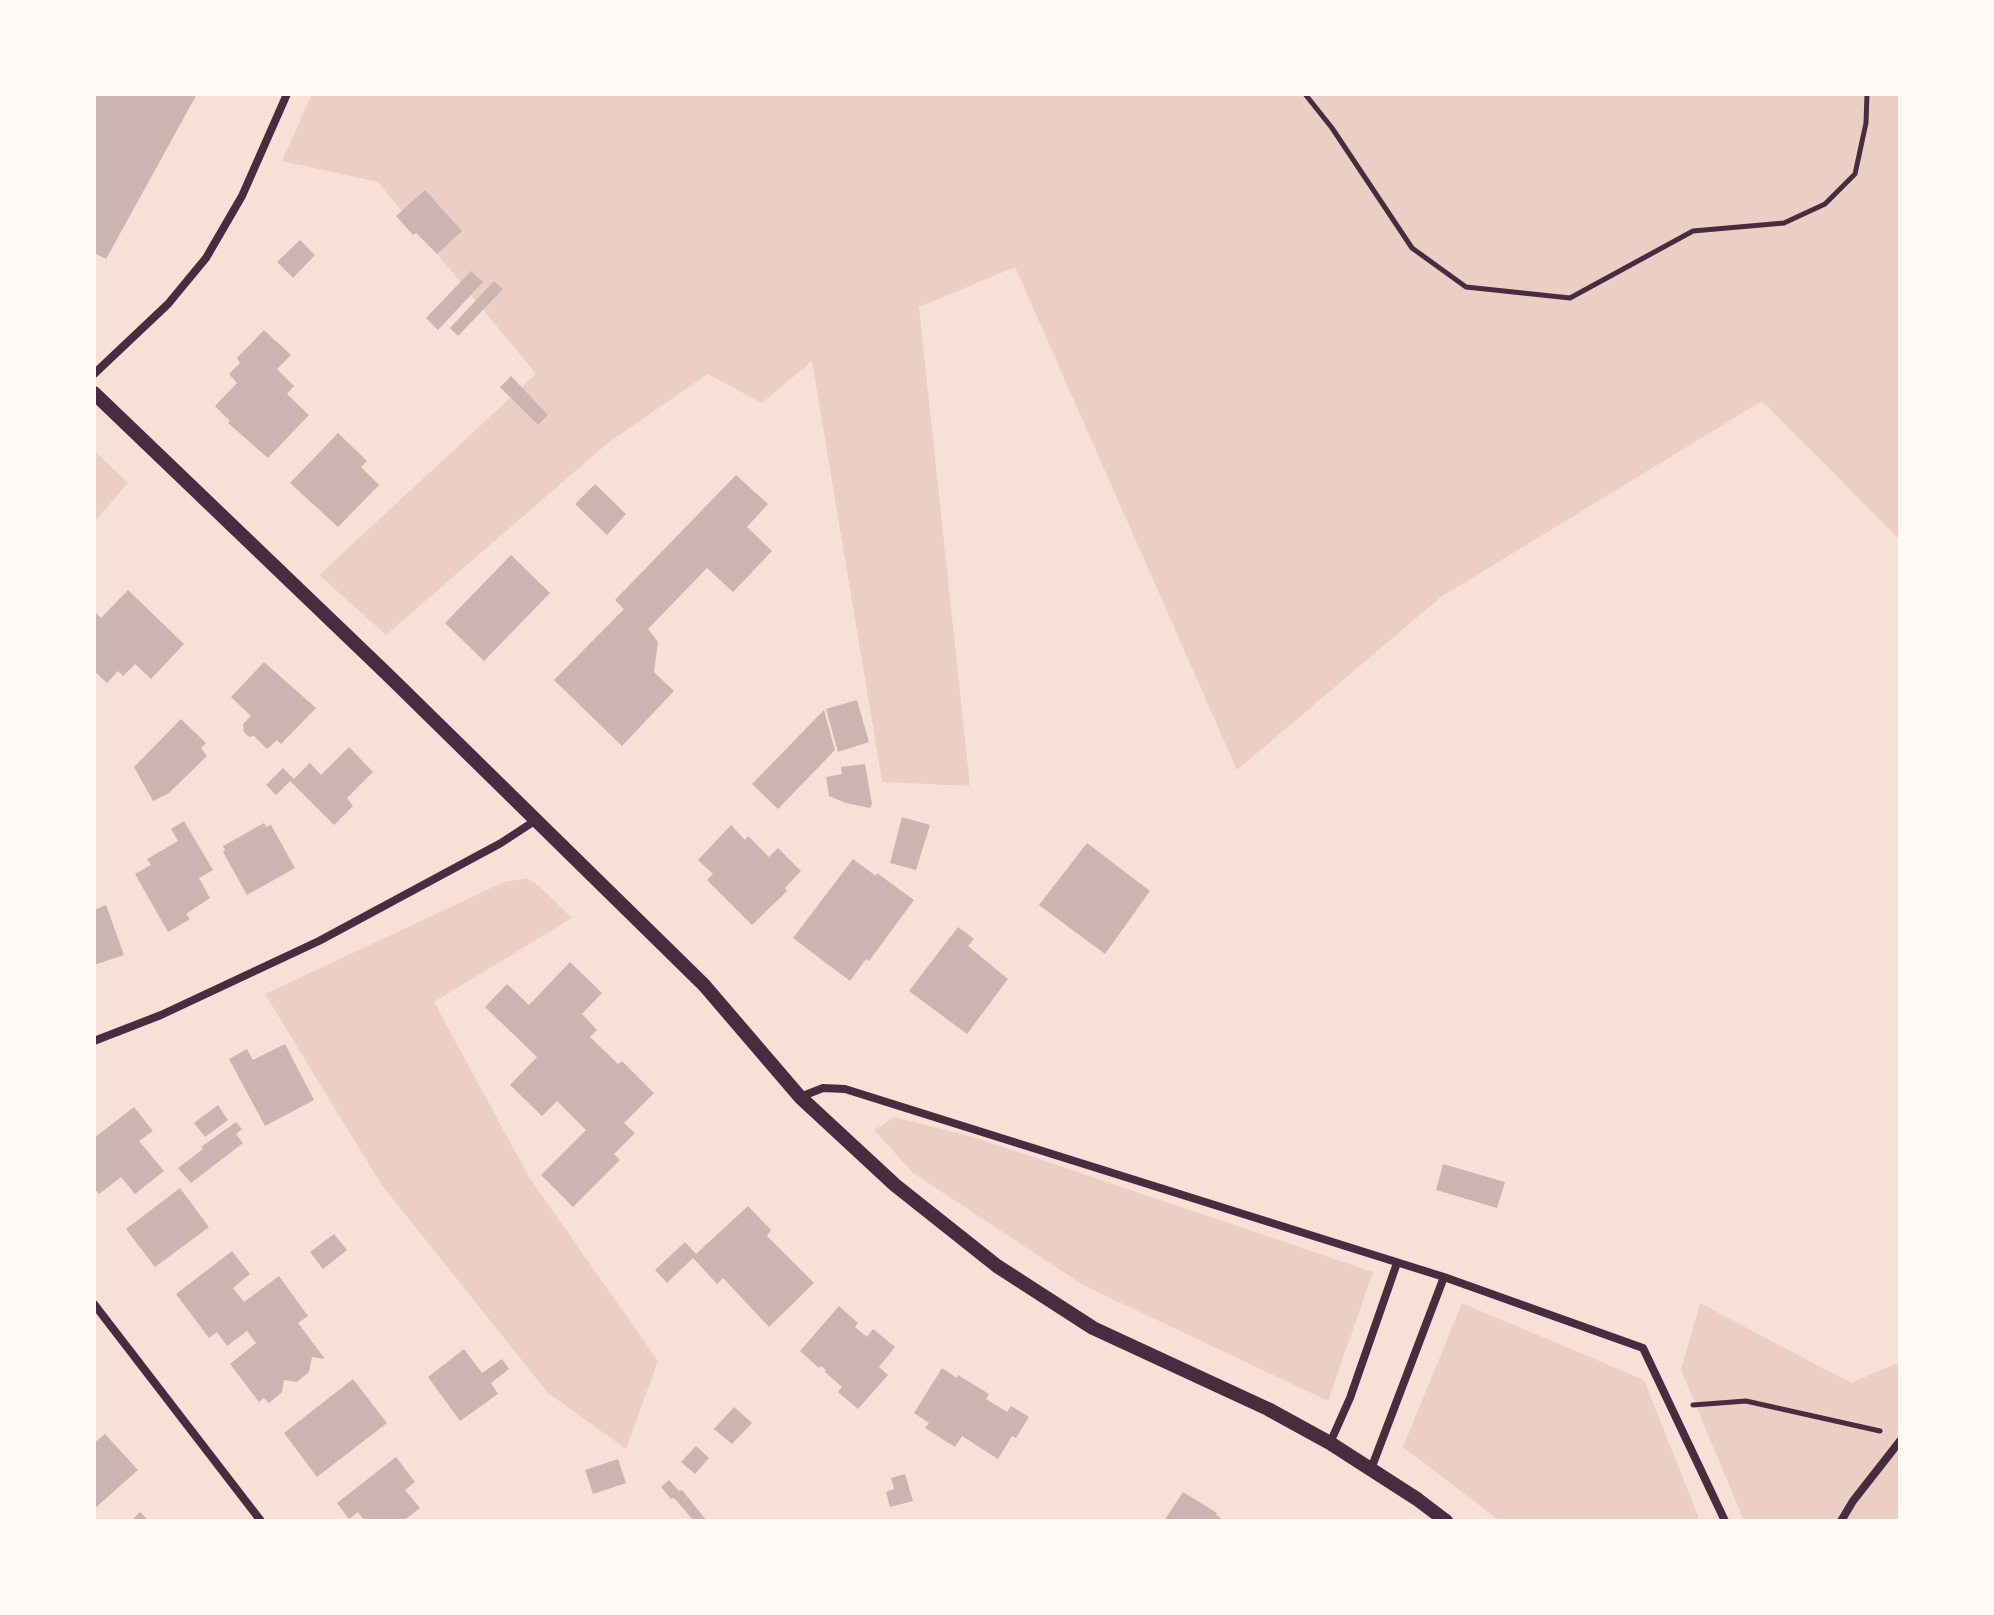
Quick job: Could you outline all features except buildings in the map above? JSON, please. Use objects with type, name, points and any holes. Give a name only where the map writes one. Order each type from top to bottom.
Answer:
[{"type":"street","points":[[94,374],[168,304],[206,258],[242,196],[287,94]]},
{"type":"street","points":[[94,393],[704,985],[800,1097],[895,1185],[997,1266],[1093,1328],[1268,1409],[1330,1443],[1446,1521]]},
{"type":"street","points":[[94,1041],[161,1015],[319,941],[501,843],[536,820]]},
{"type":"street","points":[[800,1097],[823,1088],[845,1089],[1444,1277],[1643,1348],[1725,1521]]},
{"type":"street","points":[[1330,1443],[1350,1398],[1397,1263]]},
{"type":"street","points":[[1371,1469],[1444,1277]]},
{"type":"street","points":[[94,1304],[261,1521]]},
{"type":"street","points":[[1841,1521],[1900,1441]]},
{"type":"path","points":[[1305,94],[1332,128],[1412,248],[1466,287],[1570,298],[1693,231],[1784,223],[1825,204],[1855,174],[1866,123],[1867,94]]},
{"type":"path","points":[[1671,1407],[1746,1401],[1885,1432]]},
{"type":"shaded area","points":[[312,94],[1900,94],[1900,540],[1762,401],[1441,597],[1237,770],[1015,267],[919,307],[970,786],[882,782],[812,361],[762,403],[708,374],[609,442],[386,635],[319,575],[536,374],[378,182],[282,161]]},
{"type":"shaded area","points":[[94,450],[128,483],[94,522]]},
{"type":"shaded area","points":[[527,878],[572,918],[434,1002],[529,1177],[658,1361],[626,1449],[548,1393],[381,1184],[265,994],[504,882]]},
{"type":"shaded area","points":[[895,1117],[977,1138],[1373,1272],[1328,1401],[1083,1285],[913,1173],[874,1130]]},
{"type":"shaded area","points":[[1462,1303],[1644,1380],[1700,1521],[1500,1521],[1403,1447]]},
{"type":"shaded area","points":[[1700,1303],[1851,1383],[1900,1362],[1900,1521],[1744,1521],[1681,1370]]}]
